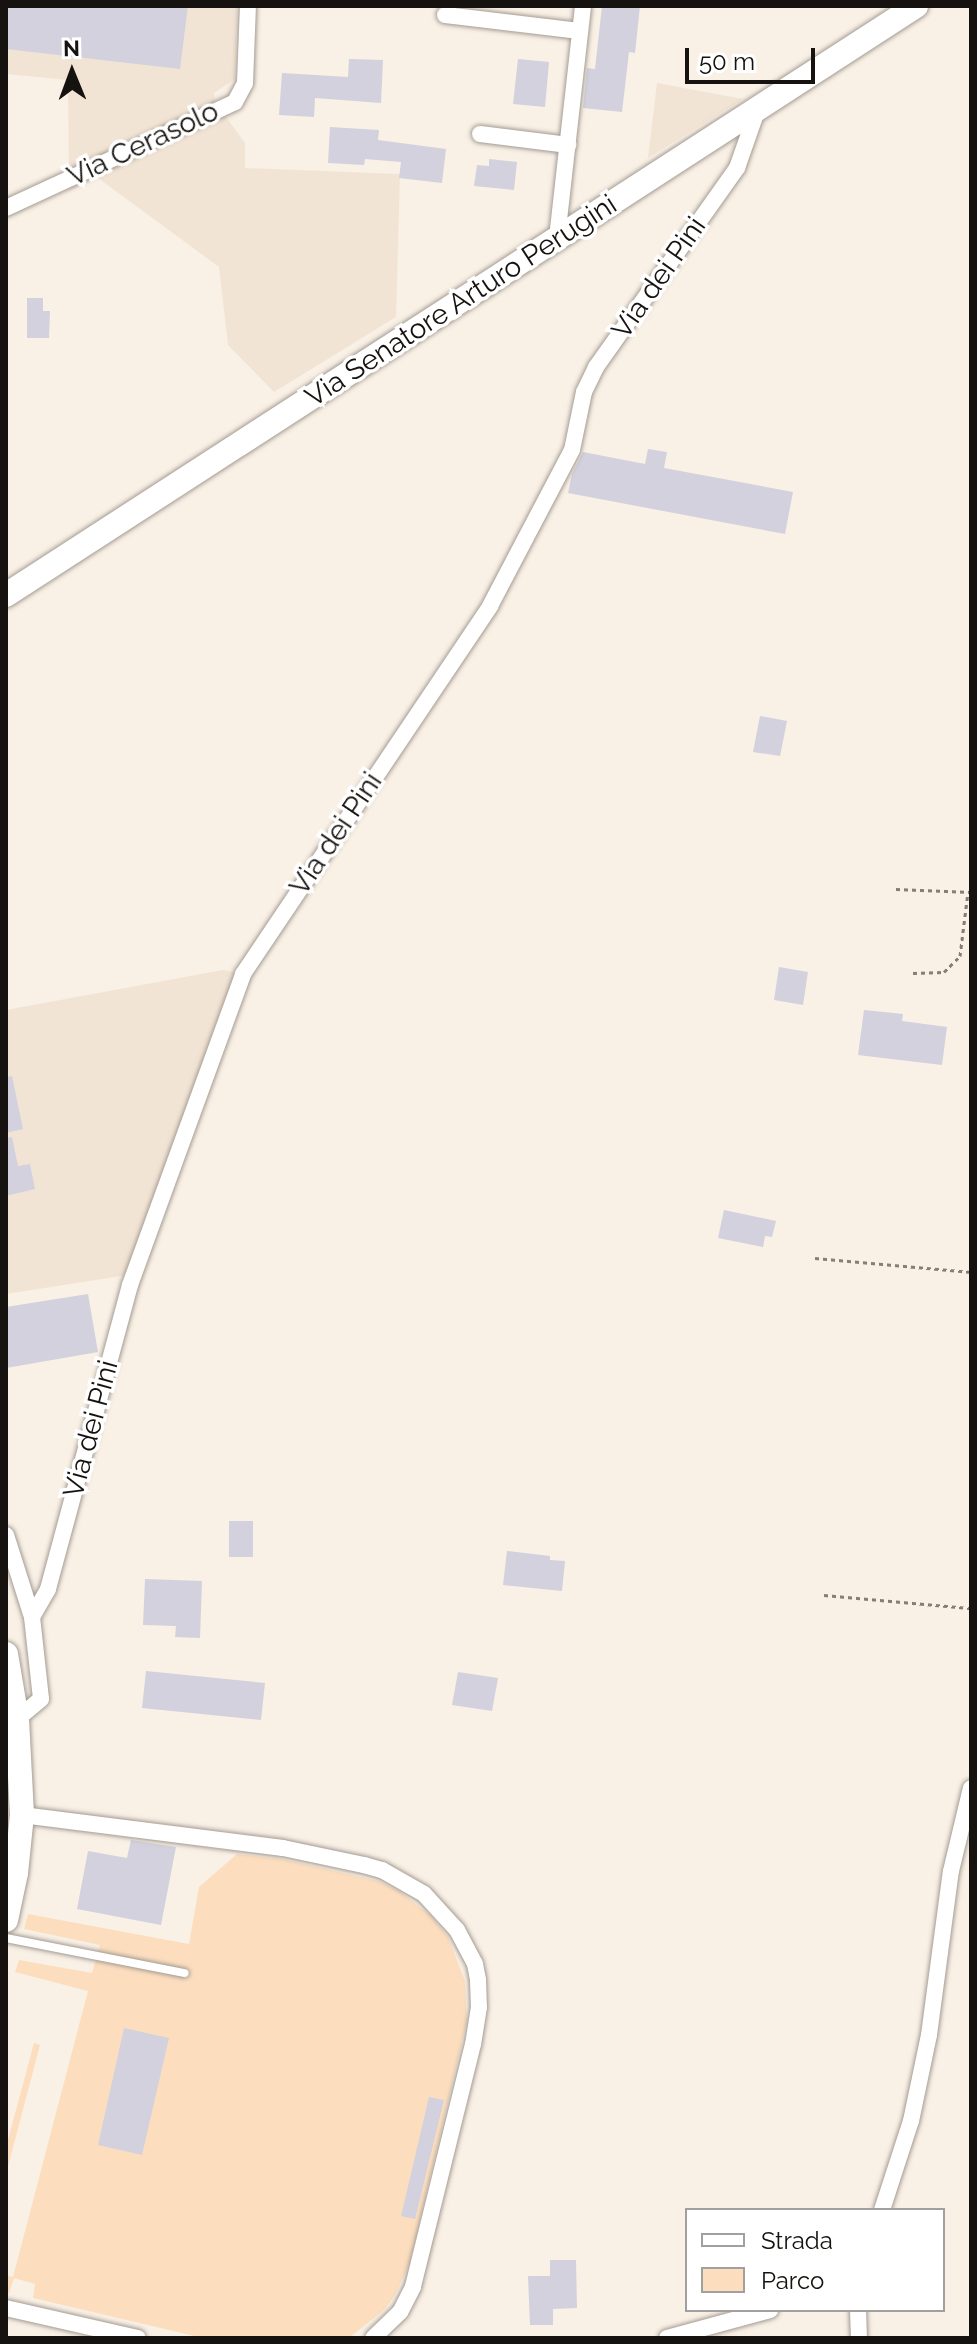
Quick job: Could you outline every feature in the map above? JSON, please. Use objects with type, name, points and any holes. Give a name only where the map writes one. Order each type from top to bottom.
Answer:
[{"type":"street","name":"Via Cerasolo","points":[[6,208],[235,102],[245,83],[248,6]]},
{"type":"street","points":[[557,238],[583,6]]},
{"type":"street","name":"Via Senatore Arturo Perugini","points":[[6,595],[916,6]]},
{"type":"street","points":[[445,15],[580,31]]},
{"type":"street","name":"Via dei Pini","points":[[32,1617],[48,1589],[130,1285],[243,974],[490,606],[572,450],[584,392],[596,367],[737,168],[758,108]]},
{"type":"street","points":[[480,134],[568,145]]},
{"type":"street","points":[[6,1535],[32,1617],[41,1699],[17,1719]]},
{"type":"street","points":[[6,1654],[17,1719],[22,1815],[16,1873],[6,1920]]},
{"type":"street","points":[[883,2208],[911,2121],[951,1871],[971,1788]]},
{"type":"street","points":[[22,1815],[283,1848],[364,1865],[382,1870],[424,1894],[457,1930],[475,1964],[478,1980],[479,2007],[473,2044],[413,2287],[400,2312],[373,2338]]},
{"type":"street","points":[[6,2308],[138,2338]]},
{"type":"street","points":[[667,2338],[763,2312]]},
{"type":"street","points":[[858,2312],[859,2338]]},
{"type":"lane","points":[[6,1938],[185,1973]]},
{"type":"path","points":[[896,889],[970,892],[960,956],[944,972],[913,973]]},
{"type":"path","points":[[815,1258],[971,1272]]},
{"type":"path","points":[[824,1595],[971,1608]]},
{"type":"shaded area","points":[[6,6],[237,6],[235,79],[214,93],[215,102],[245,143],[245,168],[400,174],[396,317],[274,392],[228,345],[219,267],[98,178],[69,191],[68,80],[6,74]]},
{"type":"shaded area","points":[[657,83],[743,99],[648,158]]},
{"type":"shaded area","points":[[223,970],[243,974],[134,1274],[6,1294],[6,1010]]},
{"type":"green space","points":[[237,1854],[282,1859],[378,1881],[399,1891],[431,1916],[448,1937],[465,1981],[467,2021],[410,2262],[385,2309],[349,2338],[203,2338],[33,2298],[35,2284],[14,2278],[9,2293],[6,2292],[6,2275],[13,2277],[88,1991],[15,1972],[19,1960],[92,1973],[100,1945],[24,1929],[28,1914],[189,1944],[199,1887]]},
{"type":"green space","points":[[34,2043],[40,2045],[6,2174],[6,2147]]},
{"type":"building","points":[[6,6],[188,6],[180,69],[6,49]]},
{"type":"building","points":[[602,6],[640,6],[635,53],[629,52],[622,112],[583,108],[587,68],[595,69]]},
{"type":"building","points":[[349,59],[383,60],[381,103],[315,98],[314,117],[279,115],[282,73],[348,77]]},
{"type":"building","points":[[518,59],[549,62],[545,107],[513,104]]},
{"type":"building","points":[[330,127],[379,130],[378,140],[446,149],[442,183],[399,178],[401,162],[365,159],[364,165],[328,163]]},
{"type":"building","points":[[489,159],[517,162],[514,190],[474,186],[477,165],[489,166]]},
{"type":"building","points":[[27,298],[43,298],[43,311],[50,311],[49,338],[27,338]]},
{"type":"building","points":[[648,449],[667,452],[664,468],[793,492],[785,534],[568,493],[572,474],[583,452],[645,464]]},
{"type":"building","points":[[760,716],[787,721],[780,756],[753,752]]},
{"type":"building","points":[[779,967],[808,972],[803,1005],[774,1000]]},
{"type":"building","points":[[864,1010],[903,1014],[902,1021],[947,1027],[942,1065],[858,1055]]},
{"type":"building","points":[[12,1076],[23,1129],[6,1133],[6,1077]]},
{"type":"building","points":[[12,1137],[18,1166],[30,1164],[35,1189],[6,1196],[6,1138]]},
{"type":"building","points":[[724,1210],[776,1221],[772,1237],[765,1236],[763,1247],[718,1238]]},
{"type":"building","points":[[88,1294],[98,1352],[6,1368],[6,1307]]},
{"type":"building","points":[[229,1521],[253,1521],[253,1557],[229,1557]]},
{"type":"building","points":[[507,1551],[565,1561],[562,1591],[503,1585]]},
{"type":"building","points":[[145,1579],[202,1581],[200,1638],[175,1637],[176,1626],[143,1625]]},
{"type":"building","points":[[146,1671],[265,1683],[261,1720],[142,1708]]},
{"type":"building","points":[[458,1672],[498,1678],[492,1711],[452,1705]]},
{"type":"building","points":[[131,1840],[176,1847],[161,1925],[77,1909],[88,1851],[127,1858]]},
{"type":"building","points":[[124,2028],[169,2038],[142,2155],[98,2145]]},
{"type":"building","points":[[429,2097],[444,2100],[415,2219],[401,2216]]},
{"type":"building","points":[[550,2260],[576,2260],[577,2308],[553,2309],[553,2325],[530,2325],[528,2276],[550,2276]]}]
